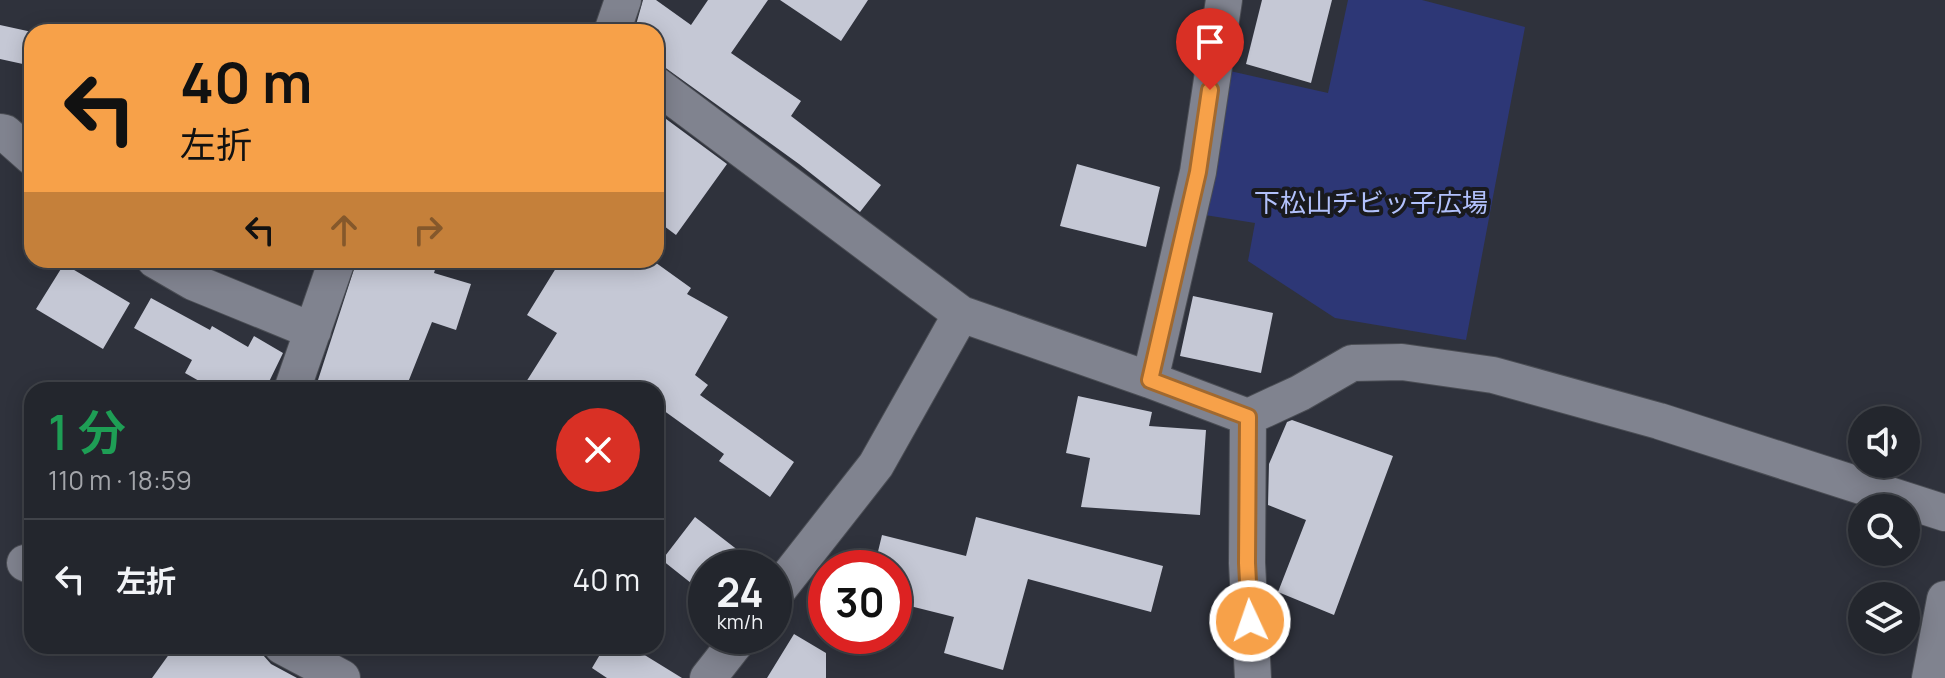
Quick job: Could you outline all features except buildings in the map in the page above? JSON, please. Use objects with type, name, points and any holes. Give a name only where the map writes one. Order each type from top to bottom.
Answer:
[{"type":"street","points":[[615,24],[623,0]]},
{"type":"street","points":[[1150,380],[1198,172],[1224,0]]},
{"type":"street","points":[[664,91],[961,314],[1248,417],[1300,393],[1352,363],[1402,362],[1493,375],[1659,421],[1945,513]]},
{"type":"street","points":[[0,132],[24,150]]},
{"type":"street","points":[[169,268],[193,282],[313,331]]},
{"type":"street","points":[[295,382],[334,268]]},
{"type":"street","points":[[792,572],[876,465],[961,314]]},
{"type":"street","points":[[1248,417],[1247,563],[1253,678]]},
{"type":"street","points":[[1930,678],[1945,599]]},
{"type":"street","points":[[297,654],[342,678]]},
{"type":"street","points":[[708,678],[727,654]]},
{"type":"green space","name":"下松山チビッ子広場","points":[[1348,0],[1422,0],[1525,27],[1466,340],[1335,318],[1248,261],[1255,223],[1205,215],[1230,71],[1328,93]]},
{"type":"route","points":[[1210,90],[1198,172],[1150,380],[1248,417],[1247,563],[1250,621]]}]
